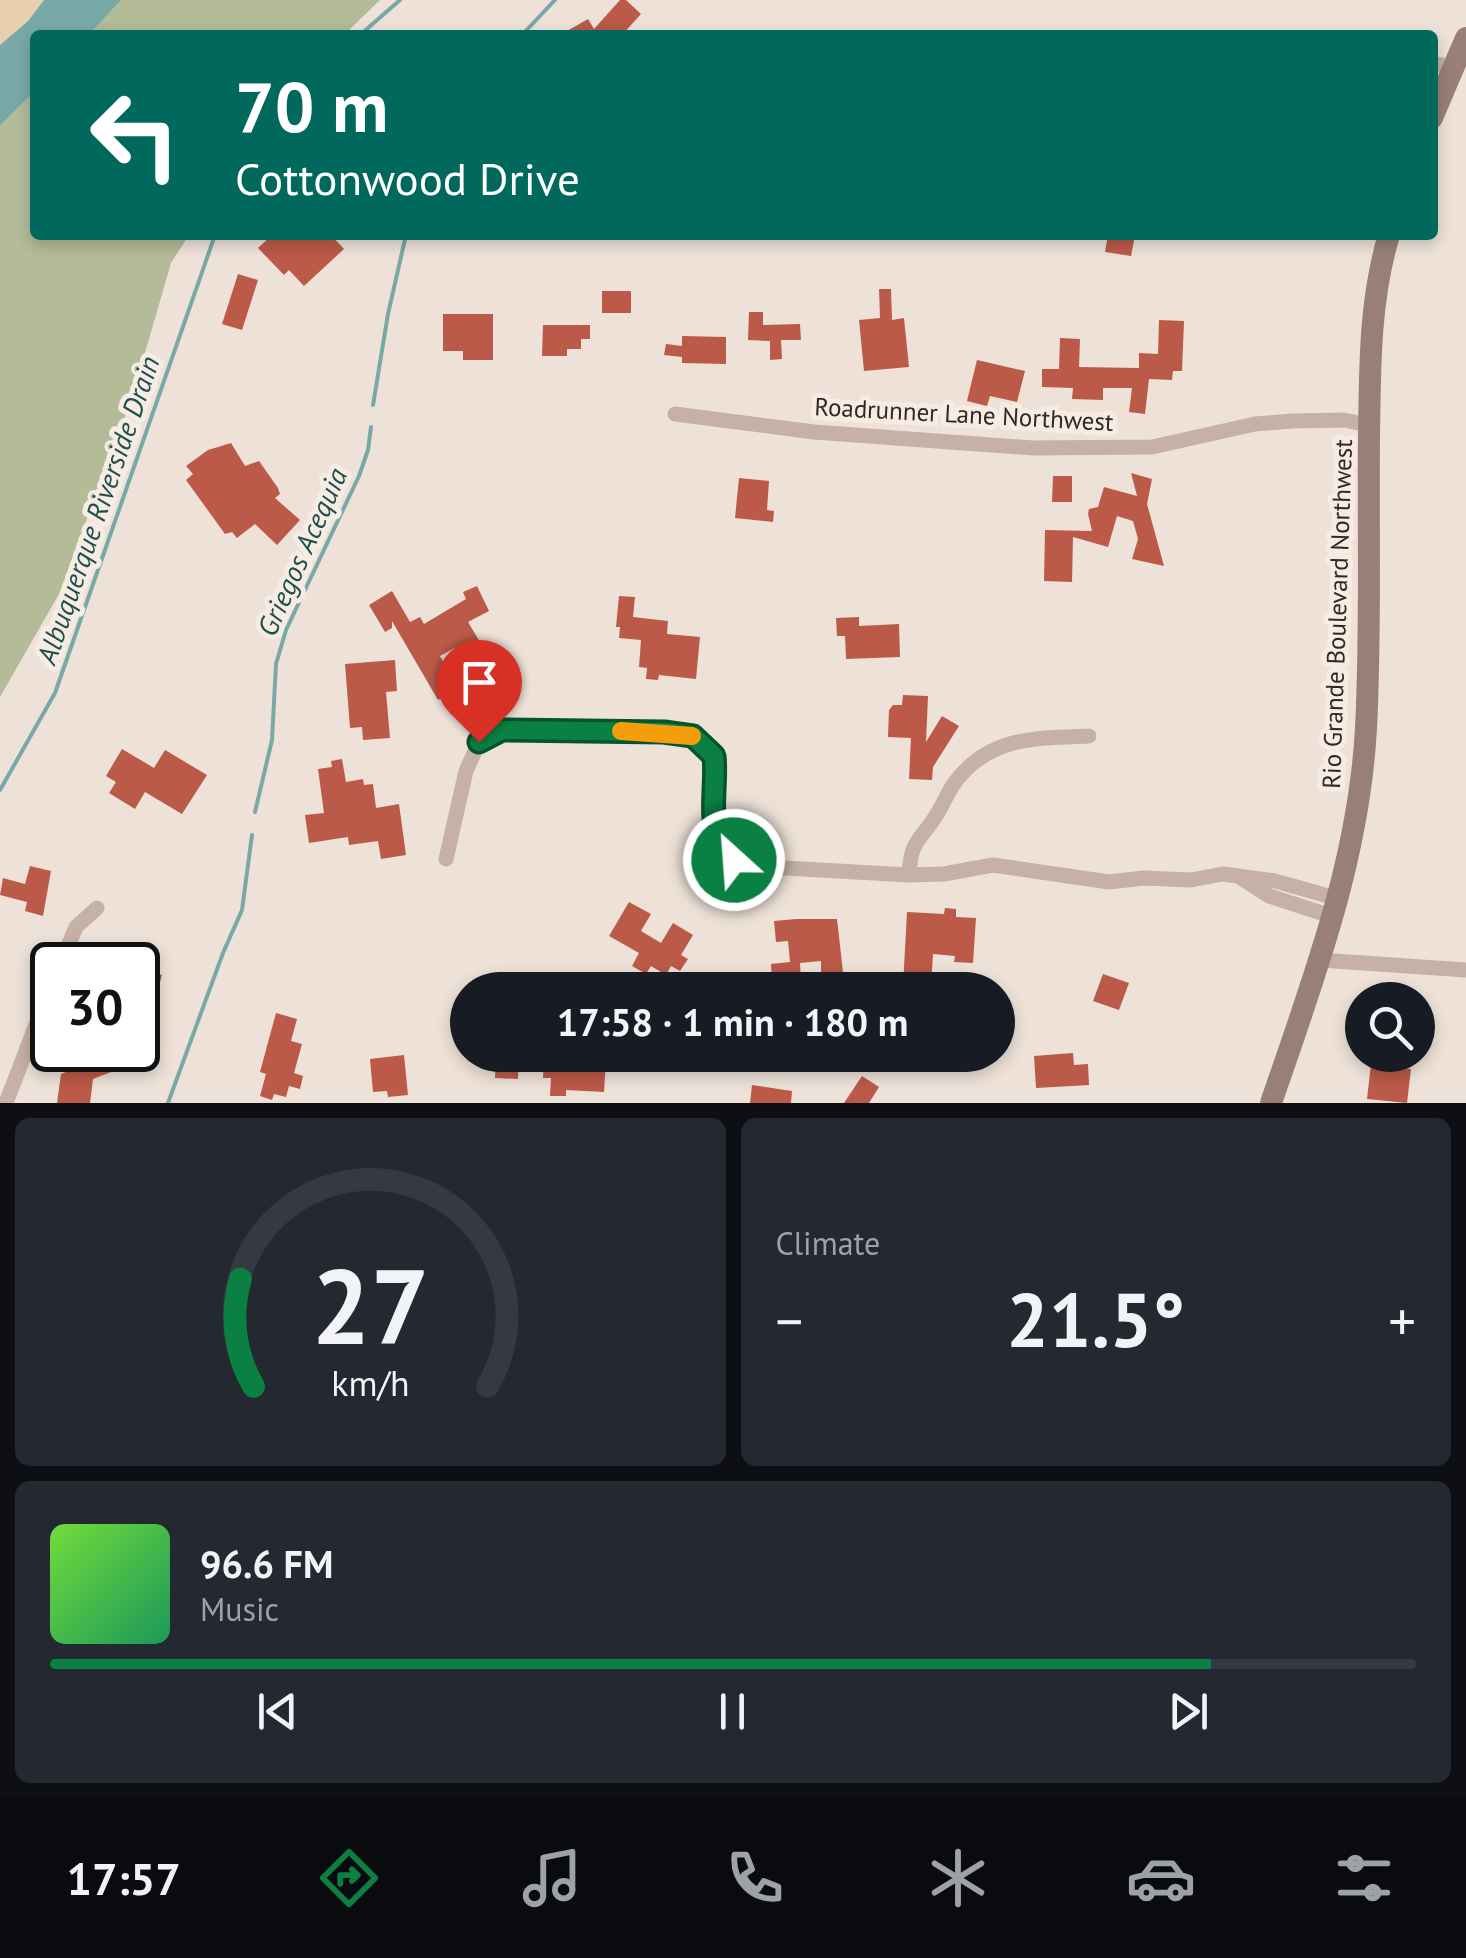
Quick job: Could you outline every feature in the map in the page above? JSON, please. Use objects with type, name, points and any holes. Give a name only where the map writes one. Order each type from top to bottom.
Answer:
[{"type":"street","points":[[1443,65],[1466,38]]},
{"type":"street","name":"Rio Grande Boulevard Northwest","points":[[1270,1103],[1336,908],[1360,798],[1366,726],[1371,333],[1378,270],[1387,240]]},
{"type":"street","name":"Roadrunner Lane Northwest","points":[[675,414],[814,432],[1033,448],[1152,447],[1255,424],[1344,420],[1369,425]]},
{"type":"street","points":[[446,858],[466,771],[479,742],[502,730],[664,732],[693,736],[714,756],[714,833],[723,851],[734,860],[756,867],[908,875],[944,874],[993,864],[1109,882],[1144,878],[1184,880],[1223,874],[1238,876],[1270,896],[1336,908]]},
{"type":"street","points":[[908,875],[913,845],[938,814],[955,782],[980,756],[1014,740],[1088,736]]},
{"type":"street","points":[[69,942],[76,926],[97,908]]},
{"type":"street","points":[[1320,960],[1466,970]]},
{"type":"street","points":[[6,1103],[30,1040]]},
{"type":"green space","points":[[121,0],[380,0],[349,30],[94,30]]},
{"type":"green space","points":[[30,96],[30,240],[186,240],[171,263],[132,398],[59,594],[0,697],[0,126]]},
{"type":"sand","points":[[0,0],[44,0],[28,21],[0,45]]},
{"type":"water","points":[[44,0],[121,0],[94,30],[30,30],[30,96],[0,126],[0,45],[28,21]]},
{"type":"building","points":[[620,0],[626,0],[641,14],[627,30],[569,30],[588,19],[594,29]]},
{"type":"building","points":[[267,240],[336,240],[344,249],[304,286],[289,270],[284,275],[258,248]]},
{"type":"building","points":[[1107,240],[1134,240],[1131,256],[1105,252]]},
{"type":"building","points":[[238,274],[258,280],[242,330],[222,324]]},
{"type":"building","points":[[879,289],[891,289],[892,320],[904,318],[909,367],[864,371],[859,320],[880,318]]},
{"type":"building","points":[[602,291],[631,291],[631,313],[602,313]]},
{"type":"building","points":[[749,312],[763,312],[763,325],[800,324],[801,340],[781,340],[782,359],[770,360],[770,341],[748,340]]},
{"type":"building","points":[[443,314],[493,314],[493,360],[463,360],[463,351],[443,351]]},
{"type":"building","points":[[1159,320],[1184,321],[1182,371],[1173,371],[1172,380],[1149,379],[1145,414],[1129,412],[1132,388],[1103,388],[1103,400],[1072,399],[1073,388],[1042,387],[1042,369],[1059,369],[1060,338],[1080,339],[1079,367],[1139,368],[1139,353],[1158,354]]},
{"type":"building","points":[[543,325],[590,325],[590,339],[581,339],[581,349],[567,349],[567,356],[542,356]]},
{"type":"building","points":[[682,336],[726,337],[726,364],[682,363],[682,357],[664,355],[666,344],[682,346]]},
{"type":"building","points":[[977,360],[1025,371],[1017,402],[990,396],[987,406],[967,401]]},
{"type":"building","points":[[231,443],[245,466],[259,461],[278,488],[280,494],[275,498],[300,520],[277,545],[255,524],[237,538],[232,532],[225,534],[186,480],[193,474],[186,466],[208,450]]},
{"type":"building","points":[[1131,473],[1152,479],[1147,504],[1164,566],[1132,559],[1138,539],[1133,521],[1117,516],[1108,547],[1073,537],[1072,582],[1044,581],[1045,530],[1092,531],[1089,509],[1098,507],[1104,487],[1137,496]]},
{"type":"building","points":[[1053,476],[1072,476],[1072,502],[1052,502]]},
{"type":"building","points":[[739,478],[769,481],[767,510],[774,511],[773,522],[735,518]]},
{"type":"building","points":[[477,586],[489,611],[468,622],[480,642],[464,651],[460,645],[440,656],[458,688],[438,700],[392,621],[392,628],[385,632],[369,605],[392,591],[410,622],[420,617],[424,624],[466,599],[463,592]]},
{"type":"building","points":[[619,596],[635,597],[633,617],[668,621],[667,634],[700,637],[696,679],[659,675],[658,680],[646,679],[647,668],[639,667],[641,640],[619,638]]},
{"type":"building","points":[[859,617],[859,626],[899,624],[900,657],[846,659],[845,636],[837,636],[836,618]]},
{"type":"building","points":[[395,660],[397,691],[386,692],[390,738],[363,740],[362,727],[350,728],[345,664]]},
{"type":"building","points":[[903,695],[928,696],[926,742],[942,716],[959,726],[933,767],[932,780],[909,779],[911,738],[888,737],[889,710],[893,705],[902,705]]},
{"type":"building","points":[[122,749],[154,768],[165,750],[207,775],[182,814],[145,792],[135,809],[109,793],[116,782],[106,776]]},
{"type":"building","points":[[342,759],[346,782],[363,779],[364,785],[373,784],[376,808],[399,804],[406,855],[381,859],[378,841],[349,845],[348,837],[309,843],[305,815],[324,813],[318,769],[332,767],[331,761]]},
{"type":"building","points":[[30,866],[51,871],[43,916],[25,911],[27,902],[0,895],[3,878],[25,884]]},
{"type":"building","points":[[629,902],[651,914],[641,931],[661,943],[673,923],[693,935],[681,955],[688,959],[680,971],[671,966],[668,972],[651,966],[642,972],[632,966],[639,953],[609,936]]},
{"type":"building","points":[[945,908],[956,909],[956,917],[976,918],[973,963],[954,962],[955,956],[933,954],[932,972],[904,972],[907,912],[944,914]]},
{"type":"building","points":[[837,919],[843,972],[821,972],[821,961],[800,963],[800,972],[771,972],[771,964],[790,962],[788,941],[776,942],[774,921]]},
{"type":"building","points":[[1103,974],[1129,983],[1119,1010],[1093,1001]]},
{"type":"building","points":[[276,1013],[297,1019],[291,1041],[302,1044],[294,1073],[303,1076],[300,1089],[289,1086],[286,1097],[274,1094],[272,1100],[260,1096],[266,1074],[260,1072]]},
{"type":"building","points":[[1073,1053],[1074,1065],[1088,1064],[1089,1085],[1036,1088],[1034,1056]]},
{"type":"building","points":[[404,1055],[408,1095],[388,1097],[387,1091],[373,1092],[370,1059]]},
{"type":"building","points":[[111,1072],[93,1079],[90,1103],[57,1103],[61,1074]]},
{"type":"building","points":[[495,1072],[518,1072],[518,1079],[495,1078]]},
{"type":"building","points":[[543,1072],[605,1072],[604,1092],[566,1090],[566,1096],[550,1096],[551,1078],[543,1078]]},
{"type":"building","points":[[1370,1072],[1411,1072],[1407,1103],[1367,1099]]},
{"type":"building","points":[[862,1076],[879,1087],[869,1103],[844,1103]]},
{"type":"building","points":[[752,1085],[792,1091],[791,1103],[750,1103]]},
{"type":"waterway","name":"Albuquerque Riverside Drain","points":[[366,30],[400,0]]},
{"type":"waterway","name":"Griegos Acequia","points":[[527,30],[555,0]]},
{"type":"waterway","name":"Albuquerque Riverside Drain","points":[[0,790],[55,693],[213,240]]},
{"type":"waterway","name":"Griegos Acequia","points":[[373,405],[405,240]]},
{"type":"waterway","name":"Griegos Acequia","points":[[255,812],[272,740],[276,664],[286,630],[359,476],[371,427]]},
{"type":"waterway","name":"Griegos Acequia","points":[[168,1103],[242,910],[252,835]]},
{"type":"slow traffic","points":[[621,731],[692,736]]},
{"type":"route","points":[[479,742],[502,730],[664,732],[693,736],[714,756],[714,833],[723,851],[734,860]]}]
